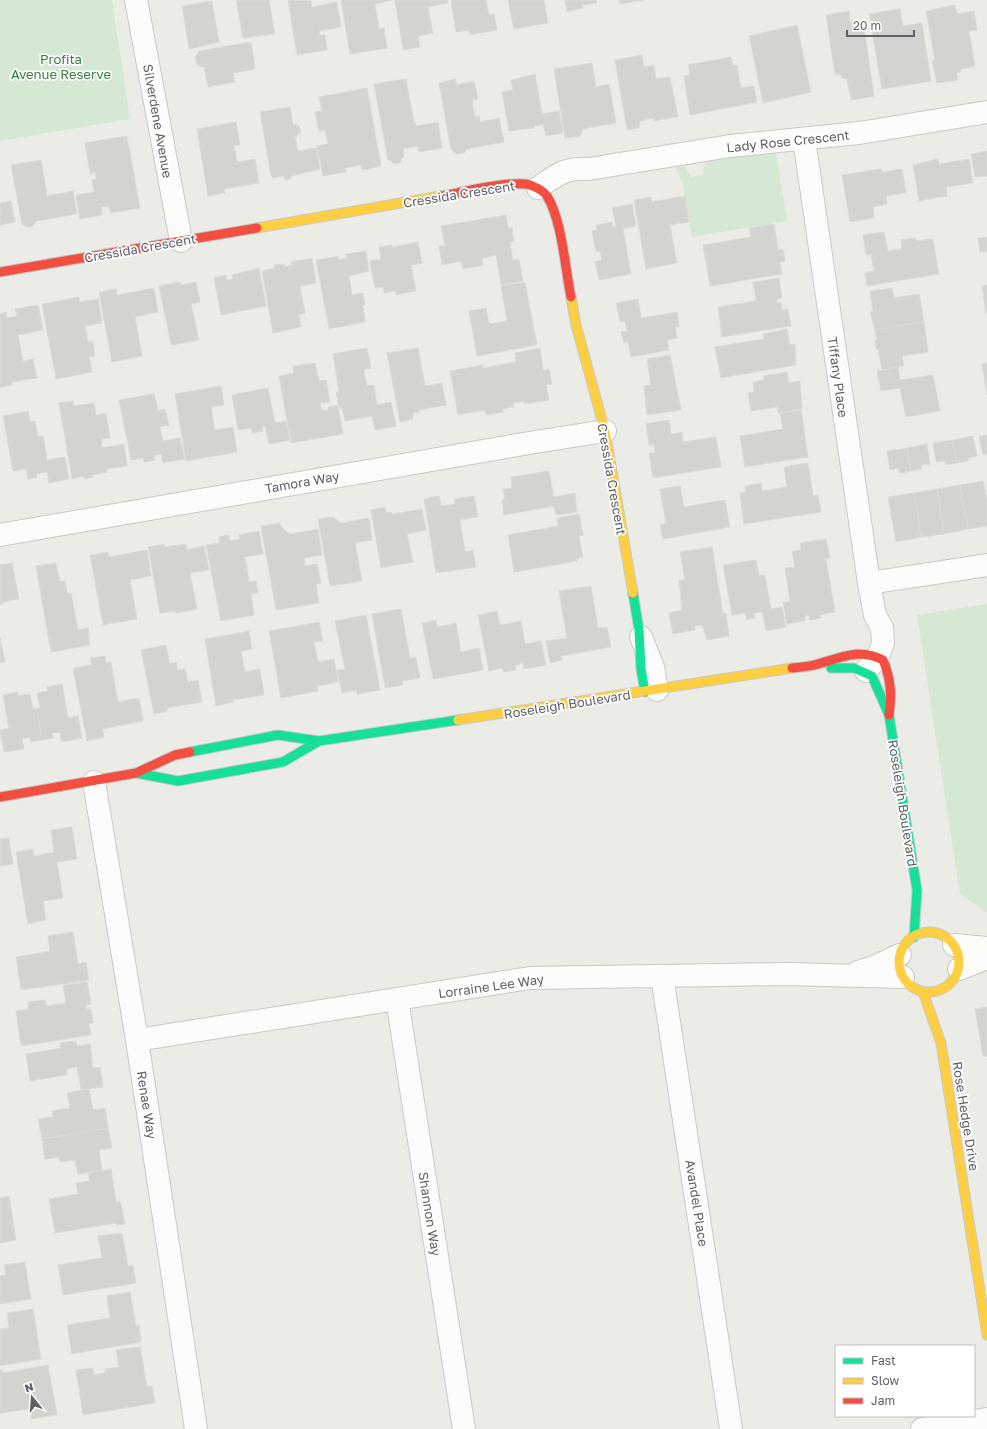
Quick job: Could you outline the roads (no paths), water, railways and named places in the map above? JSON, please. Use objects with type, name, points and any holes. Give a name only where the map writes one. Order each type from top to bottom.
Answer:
[{"type":"street","name":"Silverdene Avenue","points":[[136,0],[181,241]]},
{"type":"street","name":"Lady Rose Crescent","points":[[543,192],[567,170],[576,168],[589,169],[730,146],[859,133],[987,112]]},
{"type":"street","name":"Tiffany Place","points":[[804,139],[869,583],[876,615],[870,661]]},
{"type":"street","name":"Cressida Crescent","points":[[0,272],[507,185],[518,184],[543,192],[556,218],[576,325],[605,431],[639,630],[653,667],[651,691]]},
{"type":"street","name":"Tamora Way","points":[[0,535],[605,431]]},
{"type":"street","points":[[869,583],[987,565]]},
{"type":"street","name":"Roseleigh Boulevard","points":[[0,797],[94,782],[136,773],[175,755],[278,735],[319,741],[814,665],[839,656],[870,661],[882,660],[890,676],[892,699],[890,715]]},
{"type":"street","name":"Roseleigh Boulevard","points":[[814,665],[841,669],[854,668],[870,661]]},
{"type":"street","name":"Roseleigh Boulevard","points":[[870,661],[872,676],[877,682],[890,715],[917,890],[914,936]]},
{"type":"street","name":"Roseleigh Boulevard","points":[[136,773],[178,781],[283,762],[319,741]]},
{"type":"street","name":"Renae Way","points":[[94,782],[137,1040],[196,1429]]},
{"type":"street","name":"Roseleigh Boulevard","points":[[917,890],[925,904]]},
{"type":"street","points":[[935,929],[954,945],[960,960],[959,969],[956,976],[945,987],[931,992],[923,992],[912,986],[903,977],[900,970],[900,955],[903,948],[914,936],[935,929]]},
{"type":"street","points":[[954,945],[987,948]]},
{"type":"street","name":"Lorraine Lee Way","points":[[849,974],[874,967],[900,955]]},
{"type":"street","points":[[959,969],[987,958]]},
{"type":"street","name":"Lorraine Lee Way","points":[[137,1040],[530,978],[849,974],[903,977]]},
{"type":"street","name":"Avandel Place","points":[[662,976],[731,1429]]},
{"type":"street","points":[[944,1002],[945,987]]},
{"type":"street","name":"Rose Hedge Drive","points":[[923,992],[941,1044],[987,1335]]},
{"type":"street","name":"Shannon Way","points":[[397,999],[464,1429]]},
{"type":"street","name":"Rose Hedge Drive","points":[[941,1044],[943,1016]]},
{"type":"street","points":[[922,1429],[987,1419]]},
{"type":"park label","name":"Profita Avenue Reserve","points":[[61,66]]}]
